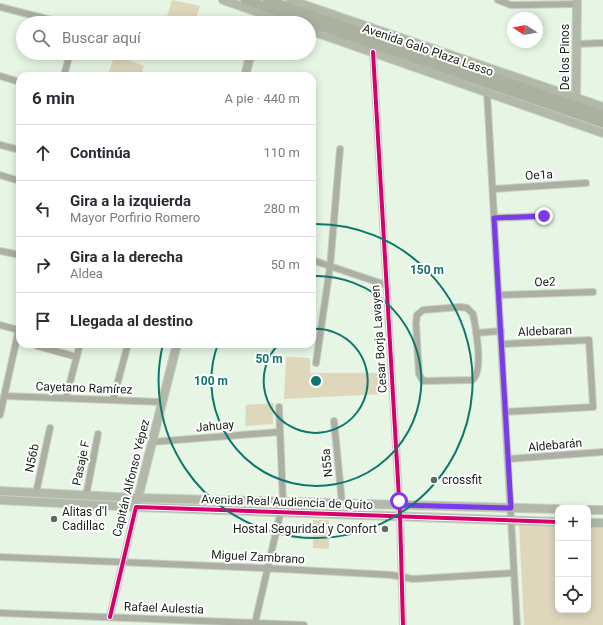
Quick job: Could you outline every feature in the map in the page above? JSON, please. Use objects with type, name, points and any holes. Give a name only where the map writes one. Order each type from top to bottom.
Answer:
[{"type":"main road","name":"Avenida Galo Plaza Lasso","points":[[223,0],[264,5],[279,16]]},
{"type":"main road","name":"Avenida Galo Plaza Lasso","points":[[245,0],[298,16]]},
{"type":"main road","name":"Avenida Galo Plaza Lasso","points":[[290,0],[576,106],[603,123]]},
{"type":"main road","name":"De los Pinos","points":[[576,106],[577,2]]},
{"type":"main road","points":[[260,16],[264,5]]},
{"type":"main road","name":"Avenida Galo Plaza Lasso","points":[[316,22],[603,115]]},
{"type":"main road","name":"Avenida Galo Plaza Lasso","points":[[316,32],[603,133]]},
{"type":"main road","points":[[246,72],[249,60]]},
{"type":"main road","name":"Avenida Galo Plaza Lasso","points":[[576,106],[603,107]]},
{"type":"main road","name":"Capitán Alfonso Yépez","points":[[136,507],[176,348]]},
{"type":"main road","name":"Avenida Real Audiencia de Quito","points":[[0,491],[138,498],[555,509]]},
{"type":"main road","name":"Avenida Real Audiencia de Quito","points":[[0,500],[136,507],[400,515],[555,522]]},
{"type":"main road","points":[[591,510],[603,510]]},
{"type":"main road","points":[[591,523],[603,523]]},
{"type":"street","points":[[498,0],[511,2],[577,2]]},
{"type":"street","points":[[0,7],[35,16]]},
{"type":"street","points":[[577,44],[603,43]]},
{"type":"street","name":"Cesar Borja Lavayen","points":[[373,52],[400,515],[403,578],[403,625]]},
{"type":"street","points":[[65,72],[68,60]]},
{"type":"street","points":[[0,76],[16,81]]},
{"type":"street","points":[[487,92],[512,520],[516,625]]},
{"type":"street","points":[[0,145],[16,149]]},
{"type":"street","points":[[316,363],[330,267],[340,149]]},
{"type":"street","points":[[0,175],[16,180]]},
{"type":"street","name":"Oe1a","points":[[493,189],[586,183]]},
{"type":"street","points":[[494,218],[544,216]]},
{"type":"street","points":[[0,251],[16,254]]},
{"type":"street","points":[[316,262],[386,285]]},
{"type":"street","name":"Oe2","points":[[499,295],[593,292]]},
{"type":"street","points":[[467,308],[473,314],[476,333],[479,365],[475,378],[472,380],[428,382],[421,380],[416,324],[419,312],[434,309],[467,308]]},
{"type":"street","points":[[0,324],[16,330]]},
{"type":"street","points":[[476,333],[501,331]]},
{"type":"street","name":"Aldebaran","points":[[502,344],[589,340],[593,408],[506,412]]},
{"type":"street","points":[[0,414],[16,342]]},
{"type":"street","points":[[44,348],[77,357]]},
{"type":"street","points":[[66,398],[79,348]]},
{"type":"street","points":[[113,400],[127,348]]},
{"type":"street","name":"Cayetano Ramírez","points":[[4,396],[162,402]]},
{"type":"street","points":[[255,623],[266,568],[282,502],[279,407]]},
{"type":"street","name":"N55a","points":[[334,421],[342,503]]},
{"type":"street","name":"N56b","points":[[36,493],[50,428]]},
{"type":"street","name":"Jahuay","points":[[152,442],[279,432]]},
{"type":"street","name":"Pasaje F","points":[[86,496],[98,434]]},
{"type":"street","name":"Aldebarán","points":[[508,459],[603,452]]},
{"type":"street","name":"Capitán Alfonso Yépez","points":[[110,617],[136,507]]},
{"type":"street","name":"Miguel Zambrano","points":[[0,557],[266,568],[392,575],[413,579],[514,573]]},
{"type":"street","name":"Rafael Aulestia","points":[[0,613],[304,625]]},
{"type":"shaded area","points":[[172,0],[200,6],[196,16],[167,16]]},
{"type":"shaded area","points":[[113,60],[128,60],[144,66],[142,72],[109,72]]},
{"type":"shaded area","points":[[286,357],[310,358],[310,373],[383,373],[384,394],[284,399]]},
{"type":"shaded area","points":[[274,403],[273,424],[245,426],[246,405]]},
{"type":"shaded area","points":[[313,520],[329,520],[329,549],[313,548]]},
{"type":"shaded area","points":[[591,522],[603,522],[603,625],[524,625],[519,524],[555,523],[555,613],[591,613]]},
{"type":"cycle path","points":[[373,52],[400,515],[403,625]]},
{"type":"cycle path","points":[[110,617],[136,507],[555,522]]},
{"type":"place","name":"crossfit","points":[[434,480]]},
{"type":"place","name":"Alitas d'l Cadillac","points":[[54,519]]},
{"type":"place","name":"Hostal Seguridad y Confort","points":[[385,529]]},
{"type":"route","points":[[399,501],[399,505],[511,508],[494,218],[544,216]]}]
